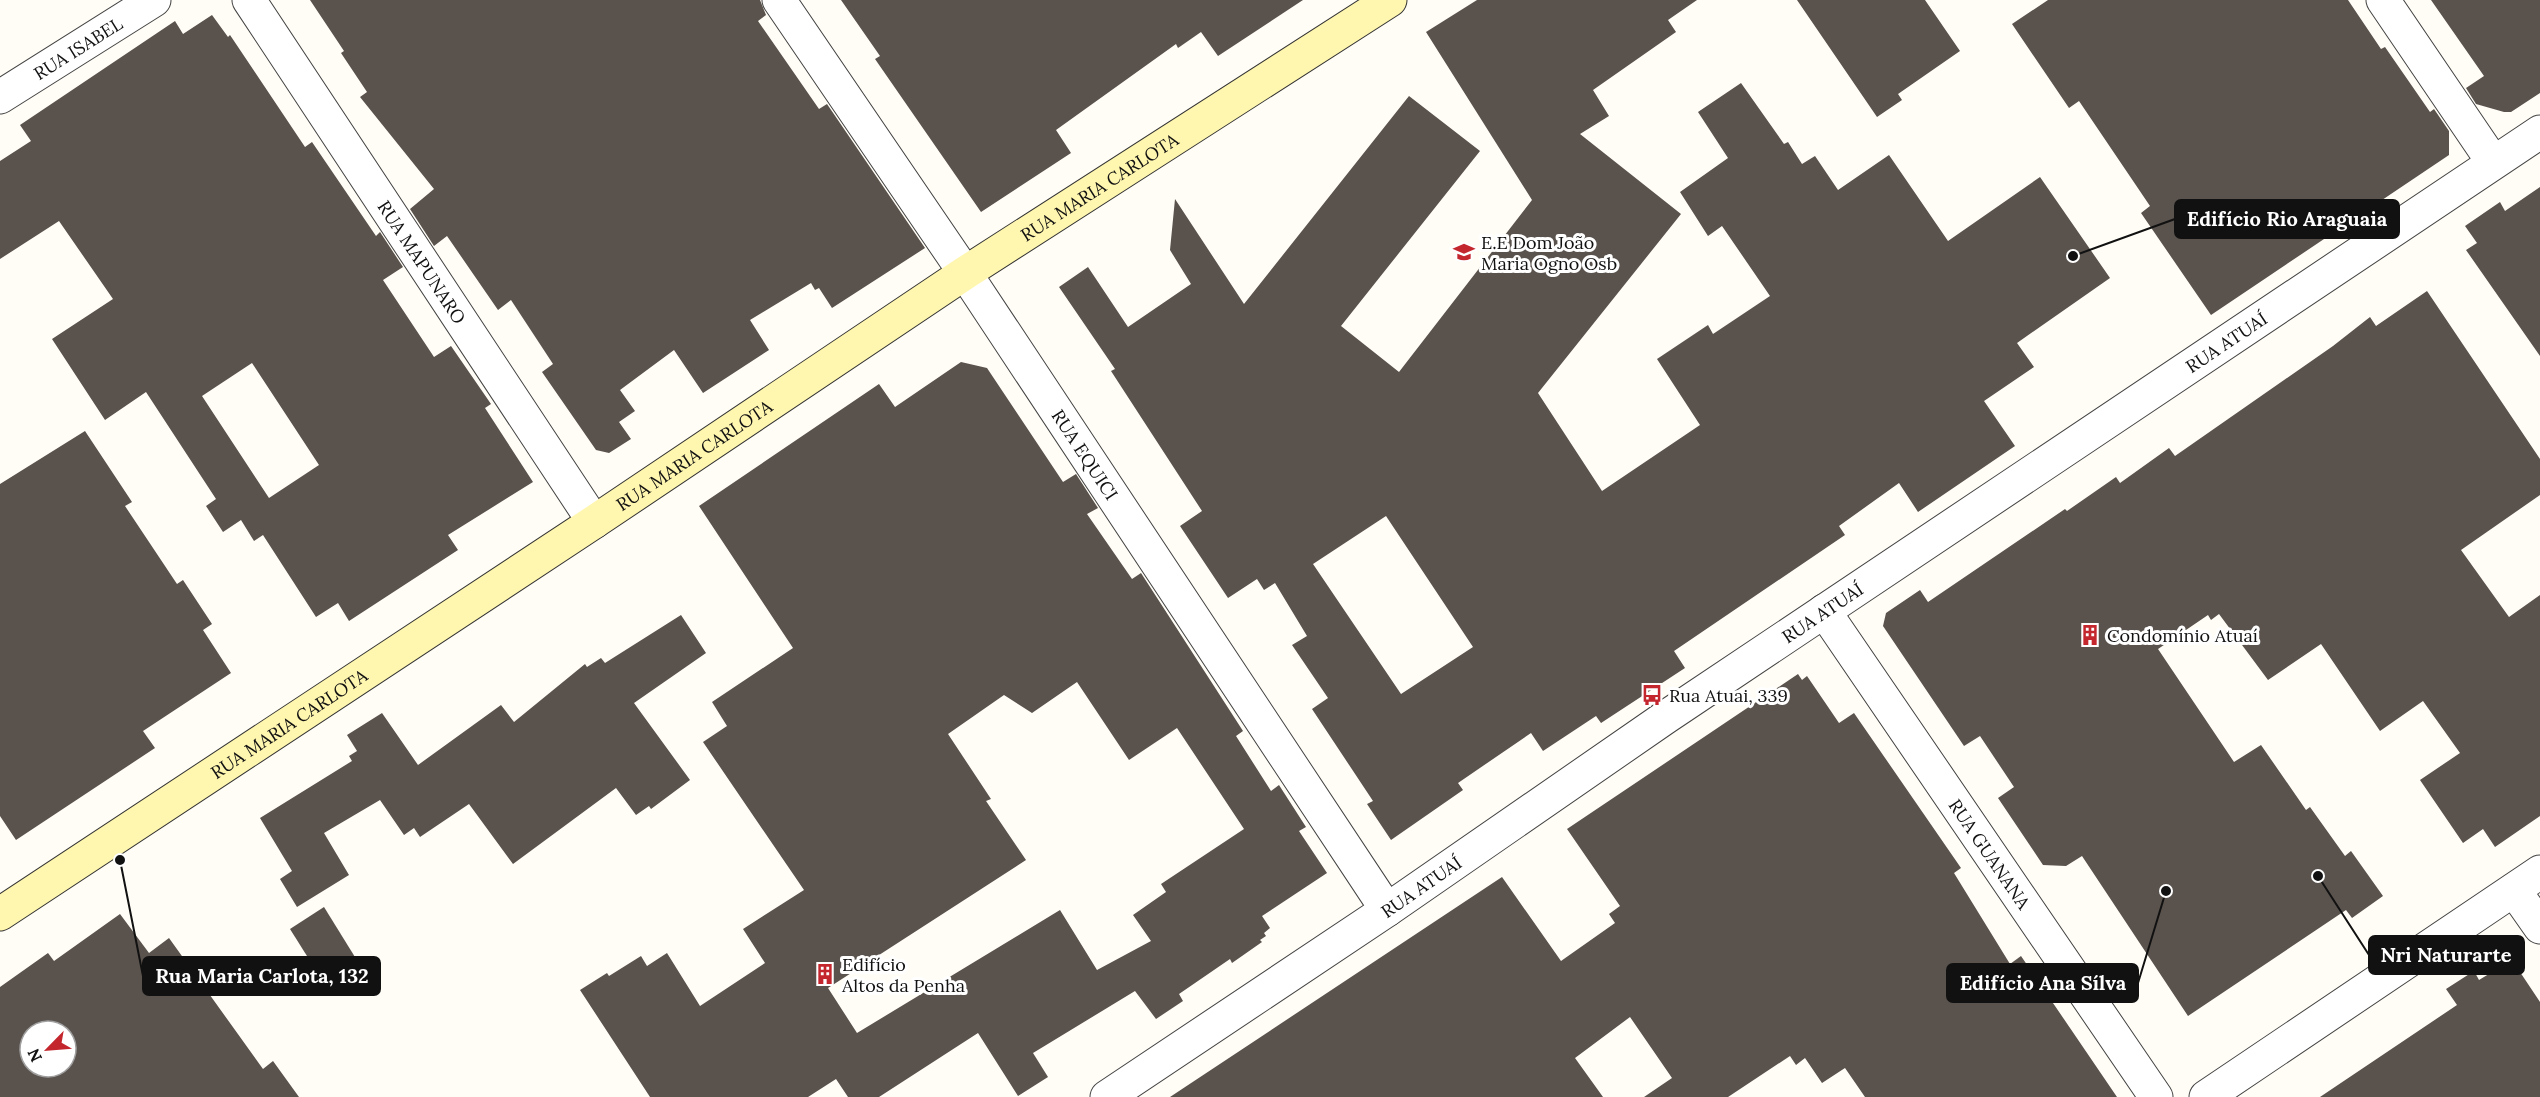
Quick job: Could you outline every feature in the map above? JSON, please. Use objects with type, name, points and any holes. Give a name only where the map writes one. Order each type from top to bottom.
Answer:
[{"type":"street","name":"RUA ISABEL","points":[[0,97],[154,0]]},
{"type":"street","name":"RUA MAPUNARO","points":[[249,0],[594,522]]},
{"type":"street","name":"RUA EQUICI","points":[[779,0],[965,273],[1387,910]]},
{"type":"street","name":"RUA MARIA CARLOTA","points":[[0,914],[594,522],[965,273],[1390,0]]},
{"type":"street","points":[[2383,0],[2493,162]]},
{"type":"street","name":"RUA ATUAÍ","points":[[1107,1097],[1387,910],[1665,717],[2540,132]]},
{"type":"street","name":"RUA GUANANA","points":[[1824,611],[2156,1097]]},
{"type":"street","points":[[2206,1097],[2527,881],[2540,927]]},
{"type":"building","points":[[310,0],[760,0],[766,15],[758,21],[819,109],[827,104],[925,248],[832,308],[819,288],[815,290],[811,283],[750,320],[769,350],[703,393],[674,350],[620,390],[635,411],[619,422],[631,439],[609,453],[596,450],[542,372],[553,364],[511,300],[498,310],[447,236],[434,246],[410,209],[434,189],[360,97],[367,92],[341,53],[344,51]]},
{"type":"building","points":[[841,0],[1303,0],[1218,56],[1201,32],[1178,48],[1176,44],[1056,130],[1071,153],[981,212],[875,59],[880,56]]},
{"type":"building","points":[[1477,0],[1697,0],[1668,20],[1676,32],[1593,90],[1609,116],[1580,134],[1681,214],[1538,393],[1602,491],[1700,425],[1657,359],[1708,325],[1713,334],[1770,296],[1722,226],[1708,236],[1680,192],[1728,158],[1698,112],[1741,83],[1784,144],[1788,142],[1802,164],[1815,156],[1838,190],[1889,155],[1948,241],[2040,177],[2110,278],[2017,343],[2034,367],[1984,401],[2015,446],[1918,512],[1899,483],[1839,526],[1845,535],[1674,651],[1685,668],[1601,723],[1596,716],[1543,751],[1531,733],[1458,783],[1463,790],[1391,840],[1367,804],[1373,801],[1312,709],[1328,698],[1292,645],[1307,636],[1275,583],[1264,590],[1257,579],[1228,598],[1180,526],[1202,511],[1111,371],[1115,369],[1059,287],[1088,267],[1128,327],[1191,284],[1170,250],[1175,199],[1244,304],[1409,96],[1480,151],[1341,326],[1399,372],[1532,200],[1426,32]],"holes":[[[1386,516],[1473,647],[1401,694],[1313,564]]]},
{"type":"building","points":[[1797,0],[1925,0],[1960,51],[1898,94],[1902,100],[1877,117]]},
{"type":"building","points":[[2048,0],[2348,0],[2381,49],[2385,47],[2430,112],[2434,109],[2449,131],[2449,155],[2211,315],[2141,213],[2150,206],[2079,101],[2069,108],[2012,24]]},
{"type":"building","points":[[2431,0],[2540,0],[2540,93],[2511,112],[2476,104],[2466,88],[2484,76]]},
{"type":"building","points":[[212,15],[228,37],[230,35],[305,147],[312,142],[376,236],[380,232],[403,267],[383,280],[434,357],[451,346],[491,404],[485,408],[533,482],[448,535],[458,550],[349,621],[338,603],[316,617],[263,535],[254,541],[241,520],[223,532],[206,506],[216,499],[146,392],[105,420],[52,339],[113,299],[59,221],[0,259],[0,161],[31,141],[20,125],[175,21],[183,34]],"holes":[[[252,363],[319,465],[269,498],[202,396]]]},
{"type":"building","points":[[2540,187],[2540,356],[2466,250],[2477,243],[2465,226],[2500,202],[2505,211]]},
{"type":"building","points":[[2427,291],[2540,459],[2540,495],[2461,550],[2509,617],[2540,595],[2540,816],[2495,847],[2483,829],[2463,843],[2420,780],[2460,753],[2423,701],[2380,731],[2321,644],[2268,680],[2219,614],[2211,620],[2208,615],[2158,649],[2234,762],[2261,745],[2306,810],[2310,807],[2345,856],[2351,851],[2383,896],[2352,918],[2346,910],[2188,1016],[2082,856],[2066,866],[2043,865],[1998,798],[2014,787],[1980,736],[1964,746],[1883,626],[1886,613],[1920,590],[1928,602],[2116,477],[2120,483],[2169,448],[2175,456],[2333,346],[2370,317],[2376,326]]},
{"type":"building","points":[[961,362],[987,368],[1063,482],[1076,474],[1098,508],[1087,514],[1132,579],[1141,573],[1243,731],[1236,736],[1271,791],[1279,785],[1306,827],[1299,831],[1327,873],[1262,916],[1270,928],[1264,933],[1266,936],[1260,940],[1262,942],[1232,963],[1230,959],[1179,994],[1183,1001],[1156,1019],[1135,991],[1033,1053],[1048,1077],[1018,1096],[978,1033],[879,1097],[848,1097],[836,1079],[808,1097],[650,1097],[580,990],[607,973],[609,976],[641,956],[647,966],[667,953],[700,1006],[765,963],[743,929],[804,890],[703,742],[727,726],[712,702],[793,648],[699,506],[879,384],[895,407]],"holes":[[[1077,682],[1129,760],[1177,728],[1244,829],[1161,884],[1166,892],[1133,915],[1151,941],[1097,970],[1060,910],[857,1033],[828,988],[1026,860],[986,801],[991,799],[948,734],[1004,695],[1032,713]]]},
{"type":"building","points":[[85,431],[132,502],[125,506],[177,584],[183,580],[212,624],[203,630],[231,673],[143,731],[155,748],[16,840],[0,816],[0,484]]},
{"type":"building","points":[[681,615],[706,653],[634,703],[690,780],[651,809],[649,806],[636,815],[616,788],[513,864],[469,804],[420,837],[414,828],[404,835],[380,800],[324,833],[349,875],[297,907],[280,879],[292,871],[260,818],[352,761],[349,756],[357,751],[347,735],[382,713],[418,765],[501,705],[514,722],[585,664],[587,667],[601,658],[605,663]]},
{"type":"building","points":[[1798,674],[1802,680],[1807,676],[1839,723],[1854,713],[1961,868],[1954,873],[2010,964],[2021,956],[2117,1097],[1865,1097],[1845,1068],[1822,1083],[1805,1058],[1796,1065],[1790,1056],[1728,1097],[1644,1097],[1672,1078],[1630,1017],[1575,1058],[1603,1097],[1170,1097],[1502,877],[1561,961],[1615,923],[1609,914],[1620,906],[1567,829]]},
{"type":"building","points":[[324,907],[363,970],[329,991],[290,929]]},
{"type":"building","points":[[120,914],[149,953],[169,938],[263,1069],[273,1061],[299,1097],[0,1097],[0,987],[48,953],[54,961]]},
{"type":"building","points":[[2512,960],[2540,1002],[2540,1097],[2320,1097],[2457,1005],[2446,989],[2474,971],[2479,980]]},
{"type":"place","name":"E.E Dom João Maria Ogno Osb","points":[[1464,252]]},
{"type":"place","name":"Edifício Rio Araguaia","points":[[2073,256]]},
{"type":"place","name":"Condomínio Atuaí","points":[[2090,635]]},
{"type":"place","name":"Rua Atuai, 339","points":[[1652,695]]},
{"type":"place","name":"Rua Maria Carlota, 132","points":[[120,860]]},
{"type":"place","name":"Nri Naturarte","points":[[2318,876]]},
{"type":"place","name":"Edifício Ana Sílva","points":[[2166,891]]},
{"type":"place","name":"Edifício Altos da Penha","points":[[825,974]]}]
